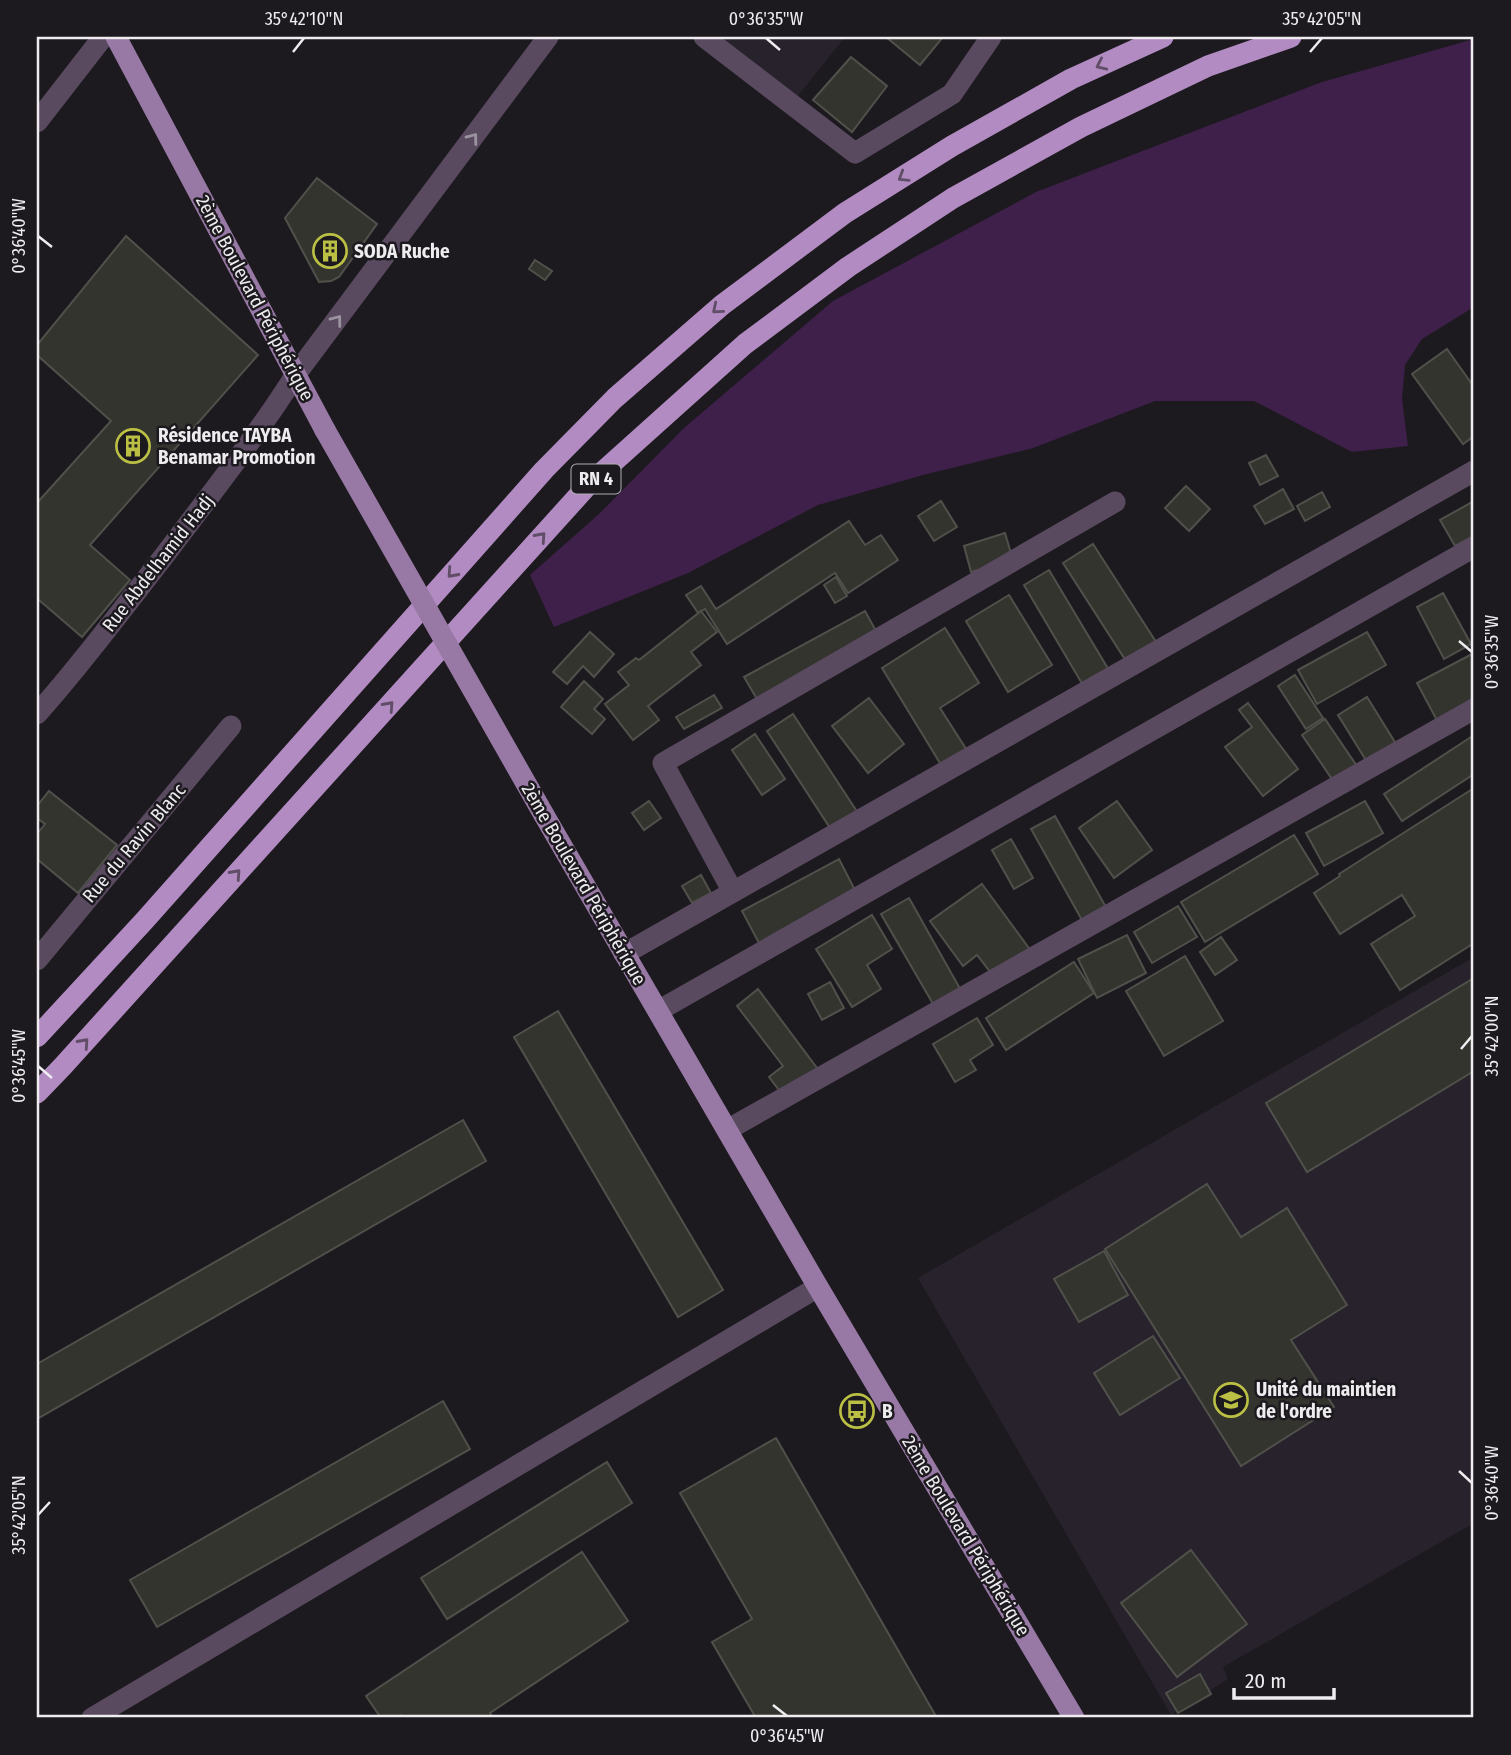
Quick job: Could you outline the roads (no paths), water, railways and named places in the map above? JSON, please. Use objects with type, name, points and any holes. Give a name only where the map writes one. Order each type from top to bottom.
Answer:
[{"type":"highway","name":"RN 4","points":[[37,1037],[154,910],[535,480],[624,389],[722,305],[845,213],[952,146],[1071,79],[1163,37]]},
{"type":"highway","name":"RN 4","points":[[37,1093],[589,484],[745,344],[848,267],[953,198],[1082,127],[1208,66],[1291,37]]},
{"type":"main road","name":"2ème Boulevard Périphérique","points":[[116,37],[325,430],[544,815],[818,1287],[1074,1718]]},
{"type":"street","points":[[37,122],[103,37]]},
{"type":"street","name":"Rue Abdelhamid Hadj","points":[[37,714],[68,680],[228,472],[267,420],[296,374],[548,37]]},
{"type":"street","points":[[704,37],[855,153],[952,93],[991,37]]},
{"type":"street","points":[[624,954],[1474,471]]},
{"type":"street","points":[[733,892],[663,763],[1115,502]]},
{"type":"street","points":[[658,1011],[1474,547]]},
{"type":"street","points":[[727,1130],[1474,709]]},
{"type":"street","name":"Rue du Ravin Blanc","points":[[37,960],[231,726]]},
{"type":"street","points":[[92,1718],[818,1287]]},
{"type":"place","name":"SODA Ruche","points":[[330,251]]},
{"type":"place","name":"Résidence TAYBA Benamar Promotion","points":[[133,446]]},
{"type":"place","name":"Unité du maintien de l'ordre","points":[[1231,1400]]},
{"type":"place","name":"B","points":[[857,1411]]}]
